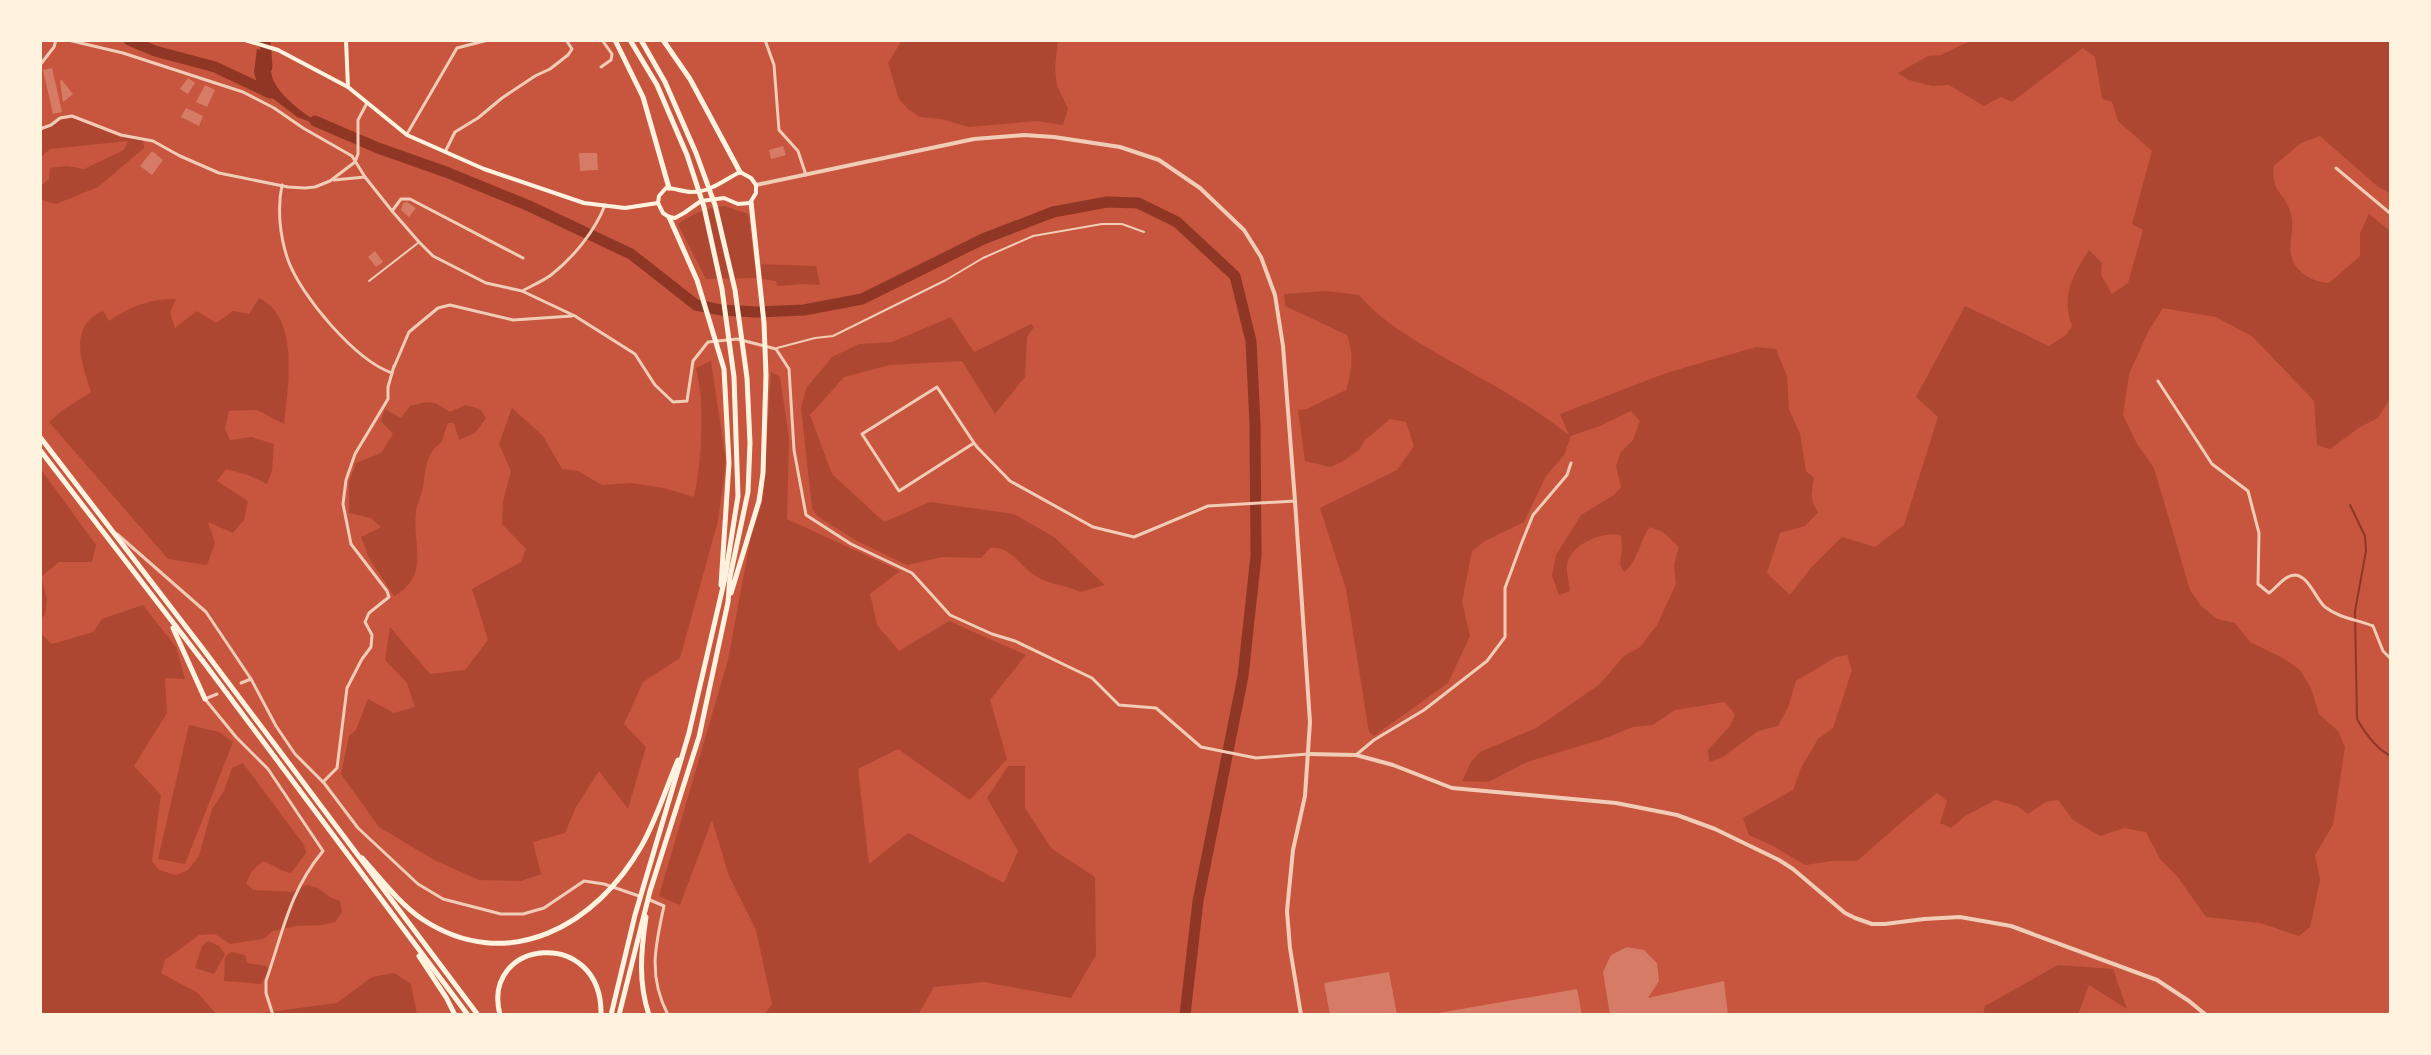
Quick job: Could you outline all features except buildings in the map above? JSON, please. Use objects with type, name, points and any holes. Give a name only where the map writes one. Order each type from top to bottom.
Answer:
[{"type":"highway","points":[[615,40],[643,97],[669,188]]},
{"type":"highway","points":[[611,1015],[635,915],[689,733],[720,604],[738,496],[734,377],[722,289],[704,207],[687,155],[657,85],[630,40]]},
{"type":"highway","points":[[641,40],[665,82],[696,153],[715,205],[735,290],[747,378],[750,443],[748,492],[730,577],[728,602]]},
{"type":"highway","points":[[663,40],[690,79],[740,172]]},
{"type":"highway","points":[[619,1015],[650,891],[699,737],[728,602],[759,501],[766,382],[759,263],[751,202]]},
{"type":"highway","points":[[669,217],[697,280],[724,369],[729,463],[720,604]]},
{"type":"highway","points":[[40,437],[478,1015]]},
{"type":"highway","points":[[40,450],[468,1015]]},
{"type":"highway","points":[[163,610],[178,636],[205,699]]},
{"type":"highway","points":[[335,828],[404,904],[439,929],[484,943],[506,945],[527,942],[547,935],[583,913],[615,884],[641,846],[689,733]]},
{"type":"highway","points":[[649,1015],[640,955],[650,891]]},
{"type":"highway","points":[[390,912],[455,1015]]},
{"type":"highway","points":[[500,1015],[498,986],[510,967],[530,956],[556,953],[587,969],[598,989],[601,1015]]},
{"type":"main road","points":[[346,40],[348,87]]},
{"type":"main road","points":[[249,41],[278,50],[348,87],[407,135],[484,169],[584,203],[625,208],[658,203]]},
{"type":"main road","points":[[740,172],[756,185],[751,202],[738,204],[724,198],[701,201],[675,218],[663,213],[658,203],[659,196],[666,188],[692,192],[715,187],[740,172]]},
{"type":"street","points":[[40,65],[56,40]]},
{"type":"street","points":[[68,40],[123,53],[243,92],[352,156],[392,211],[433,256],[486,283],[522,291],[575,316],[635,354],[655,385],[673,402],[687,401],[693,361],[708,342],[737,339],[776,349],[789,369],[794,450],[806,515],[851,544],[912,573],[950,615],[1015,641],[1092,678],[1119,705],[1156,708],[1201,747],[1256,758],[1308,754],[1356,755],[1393,765],[1452,788],[1616,803],[1677,815],[1715,829],[1779,860],[1855,918],[1872,924],[1885,924],[1960,917],[2011,926],[2157,980],[2206,1015]]},
{"type":"street","points":[[407,135],[457,48],[488,40]]},
{"type":"street","points":[[445,152],[455,132],[568,55],[572,49],[566,40]]},
{"type":"street","points":[[601,67],[611,60],[612,54],[602,40]]},
{"type":"street","points":[[765,40],[774,65],[779,130],[798,151],[806,175]]},
{"type":"street","points":[[330,181],[355,162],[358,122],[367,103]]},
{"type":"street","points":[[40,129],[60,118],[81,118],[121,135],[153,141],[219,173],[282,185],[305,188],[365,177]]},
{"type":"street","points":[[756,185],[974,139],[1024,135],[1054,137],[1120,147],[1159,160],[1211,197],[1244,230],[1273,284],[1283,346],[1295,501],[1309,699],[1308,754],[1305,796],[1289,876],[1287,911],[1301,1015]]},
{"type":"street","points":[[2336,168],[2391,214]]},
{"type":"street","points":[[282,185],[282,235],[288,260],[302,286],[347,342],[378,367],[392,373]]},
{"type":"street","points":[[392,211],[401,199],[410,199],[523,258]]},
{"type":"street","points":[[522,291],[550,276],[569,258],[599,221],[605,205]]},
{"type":"street","points":[[323,782],[337,768],[347,688],[371,647],[372,635],[365,622],[369,613],[389,597],[351,544],[343,504],[346,480],[355,454],[388,399],[392,373],[409,332],[438,308],[450,305],[513,320],[575,316]]},
{"type":"street","points":[[2158,381],[2212,464],[2248,491],[2259,533],[2258,584],[2269,593],[2285,578],[2298,575],[2326,607],[2348,620],[2373,626],[2383,651],[2391,659]]},
{"type":"street","points":[[974,443],[899,491],[862,434],[937,387],[974,443],[1010,481],[1093,527],[1134,537],[1208,506],[1295,501]]},
{"type":"street","points":[[1356,755],[1374,740],[1424,710],[1487,661],[1505,637],[1505,588],[1518,553],[1533,515],[1567,475],[1571,463]]},
{"type":"street","points":[[106,523],[206,612],[251,679],[295,754],[323,782],[358,828],[418,884],[443,899],[501,914],[523,914],[544,908],[584,881],[604,884],[664,906],[654,948],[654,972],[668,1015]]},
{"type":"street","points":[[241,683],[251,679]]},
{"type":"street","points":[[217,694],[205,699],[268,769],[323,851],[292,900],[266,981],[266,993],[273,1015]]},
{"type":"street","points":[[2390,1015],[2391,1005]]},
{"type":"lane","points":[[776,349],[833,336],[946,280],[983,258],[1033,236],[1102,224],[1122,224],[1144,232]]},
{"type":"lane","points":[[369,281],[419,242]]},
{"type":"shaded area","points":[[902,40],[1058,40],[1057,86],[1068,108],[1063,125],[1037,121],[969,127],[920,117],[899,99],[888,63]]},
{"type":"shaded area","points":[[1972,40],[2391,40],[2391,194],[2377,186],[2320,136],[2301,143],[2274,166],[2276,187],[2292,217],[2290,250],[2293,261],[2301,272],[2311,278],[2329,283],[2360,256],[2360,233],[2369,214],[2391,232],[2391,397],[2378,418],[2330,449],[2317,445],[2314,401],[2253,337],[2216,317],[2163,308],[2129,374],[2123,415],[2137,444],[2154,468],[2190,590],[2201,606],[2217,619],[2235,623],[2250,642],[2300,670],[2311,688],[2319,714],[2338,731],[2345,747],[2333,825],[2315,855],[2320,880],[2310,927],[2299,936],[2260,923],[2206,917],[2177,876],[2160,859],[2146,832],[2124,828],[2100,836],[2073,820],[2058,800],[2046,802],[2028,814],[2017,806],[1995,800],[1965,816],[1951,828],[1940,823],[1947,801],[1937,793],[1857,861],[1805,865],[1749,835],[1743,818],[1793,790],[1801,768],[1818,739],[1833,728],[1852,670],[1847,655],[1836,657],[1796,681],[1789,705],[1778,726],[1758,731],[1723,757],[1709,762],[1708,750],[1730,726],[1735,715],[1725,702],[1675,710],[1653,725],[1633,727],[1527,762],[1488,782],[1462,781],[1480,752],[1536,728],[1600,684],[1624,656],[1640,647],[1657,625],[1676,584],[1674,564],[1679,547],[1663,532],[1650,527],[1632,563],[1624,572],[1620,565],[1621,535],[1614,534],[1589,540],[1575,550],[1567,564],[1570,591],[1559,595],[1552,576],[1556,555],[1581,515],[1614,495],[1621,487],[1616,466],[1621,452],[1633,440],[1640,421],[1631,411],[1571,436],[1564,455],[1546,476],[1524,522],[1485,541],[1472,551],[1462,602],[1470,636],[1448,683],[1374,736],[1369,732],[1346,589],[1320,508],[1397,470],[1414,446],[1406,422],[1390,419],[1342,462],[1330,467],[1305,461],[1298,410],[1307,409],[1346,390],[1351,369],[1351,349],[1347,335],[1285,306],[1284,294],[1326,291],[1359,295],[1398,329],[1523,403],[1569,435],[1560,414],[1666,373],[1756,347],[1776,349],[1787,376],[1789,409],[1800,434],[1806,471],[1814,478],[1812,500],[1818,512],[1805,526],[1780,533],[1767,573],[1790,595],[1810,569],[1842,537],[1875,547],[1904,525],[1938,417],[1916,397],[1965,306],[2049,346],[2066,335],[2072,326],[2068,305],[2070,286],[2089,250],[2102,263],[2101,275],[2112,294],[2128,283],[2143,230],[2132,224],[2152,151],[2118,121],[2112,102],[2102,99],[2095,57],[2083,48],[2012,102],[2001,97],[1984,106],[1949,85],[1932,86],[1909,80],[1898,73],[1928,56],[1941,55]]},
{"type":"shaded area","points":[[257,49],[269,53],[273,78],[280,92],[312,119],[337,132],[297,117],[258,87],[254,72]]},
{"type":"shaded area","points":[[73,118],[120,137],[143,140],[144,148],[98,187],[56,204],[40,202],[40,187],[49,179],[50,168],[67,166],[84,169],[124,150],[128,141],[50,149],[40,158],[40,131],[61,120]]},
{"type":"shaded area","points":[[725,206],[748,214],[755,264],[816,266],[820,285],[777,286],[776,281],[755,278],[706,279],[678,224],[700,212]]},
{"type":"shaded area","points":[[259,298],[272,307],[281,320],[286,336],[289,373],[284,424],[257,410],[229,411],[225,429],[230,440],[252,437],[274,444],[272,471],[267,484],[226,469],[217,481],[248,501],[244,520],[233,533],[208,522],[215,543],[207,565],[168,559],[49,422],[91,392],[81,358],[81,336],[92,318],[103,311],[109,321],[141,304],[176,299],[170,312],[175,328],[197,311],[216,323],[233,311],[249,314]]},
{"type":"shaded area","points":[[951,317],[974,352],[1031,324],[1034,327],[1027,337],[1025,377],[995,414],[962,361],[890,365],[844,377],[810,415],[832,474],[884,522],[930,502],[1014,514],[1054,537],[1105,585],[1080,592],[1048,582],[1031,573],[1010,553],[997,548],[990,548],[981,558],[942,557],[907,565],[857,541],[817,516],[812,508],[801,407],[807,387],[832,357],[859,344],[892,342]]},
{"type":"shaded area","points":[[711,361],[726,461],[718,521],[680,658],[643,682],[624,724],[646,747],[628,809],[599,771],[576,807],[565,833],[533,842],[541,874],[521,881],[479,880],[434,860],[379,827],[341,774],[349,736],[356,730],[368,699],[394,713],[415,707],[407,683],[385,660],[390,627],[430,674],[465,670],[488,640],[472,589],[521,562],[526,549],[502,524],[503,501],[511,471],[499,444],[512,408],[543,436],[562,469],[578,471],[602,485],[631,483],[694,497],[701,432],[701,398],[696,368]]},
{"type":"shaded area","points":[[771,372],[780,377],[789,438],[787,519],[900,571],[870,594],[877,625],[899,651],[949,621],[1026,655],[990,700],[1007,759],[970,800],[898,749],[858,769],[869,864],[908,833],[1004,883],[1018,851],[987,798],[1008,766],[1025,766],[1025,808],[1052,849],[1095,877],[1096,955],[1071,998],[984,982],[934,987],[918,1015],[764,1015],[772,1004],[756,930],[729,876],[712,820],[680,905],[659,896],[728,660],[751,536],[763,500]]},
{"type":"shaded area","points":[[435,403],[450,412],[465,405],[480,409],[486,418],[475,433],[459,440],[454,423],[448,423],[441,443],[429,457],[416,512],[416,569],[405,588],[394,596],[369,558],[361,537],[381,527],[371,518],[349,513],[349,482],[356,463],[381,453],[393,434],[381,421],[385,409],[401,418],[410,406]]},
{"type":"shaded area","points":[[40,468],[96,545],[92,562],[59,562],[41,577],[47,599],[45,615],[40,619]]},
{"type":"shaded area","points":[[143,605],[176,647],[185,679],[165,678],[167,713],[134,766],[161,795],[152,861],[159,870],[176,875],[188,870],[199,856],[212,809],[224,791],[232,768],[243,763],[304,845],[306,853],[291,873],[263,861],[252,871],[246,883],[253,890],[292,892],[307,885],[318,888],[340,901],[342,912],[335,922],[273,931],[263,939],[230,944],[215,934],[199,935],[165,960],[161,973],[198,993],[215,1013],[228,1015],[40,1015],[40,633],[52,644],[93,632],[102,619]]},
{"type":"shaded area","points":[[189,725],[219,732],[233,742],[185,864],[158,859]]},
{"type":"shaded area","points":[[208,941],[219,946],[225,954],[214,974],[195,968],[202,946]]},
{"type":"shaded area","points":[[231,952],[245,955],[247,963],[269,969],[261,984],[224,981],[225,957]]},
{"type":"shaded area","points":[[2058,965],[2113,969],[2127,1009],[2089,985],[2078,1015],[1983,1015],[1985,1006]]},
{"type":"shaded area","points":[[394,973],[411,984],[417,1015],[247,1015],[337,1003],[372,977]]},
{"type":"waterway","points":[[129,40],[155,51],[215,67],[270,93]]},
{"type":"waterway","points":[[265,40],[267,67]]},
{"type":"waterway","points":[[315,121],[527,205],[631,254],[696,305],[721,310],[804,310],[862,299],[983,239],[1053,212],[1107,202],[1138,203],[1177,222],[1235,276],[1251,341],[1256,556],[1243,676],[1198,901],[1185,1015]]},
{"type":"waterway","points":[[2350,505],[2365,536],[2366,551],[2355,611],[2357,719],[2376,745],[2391,756]]}]
